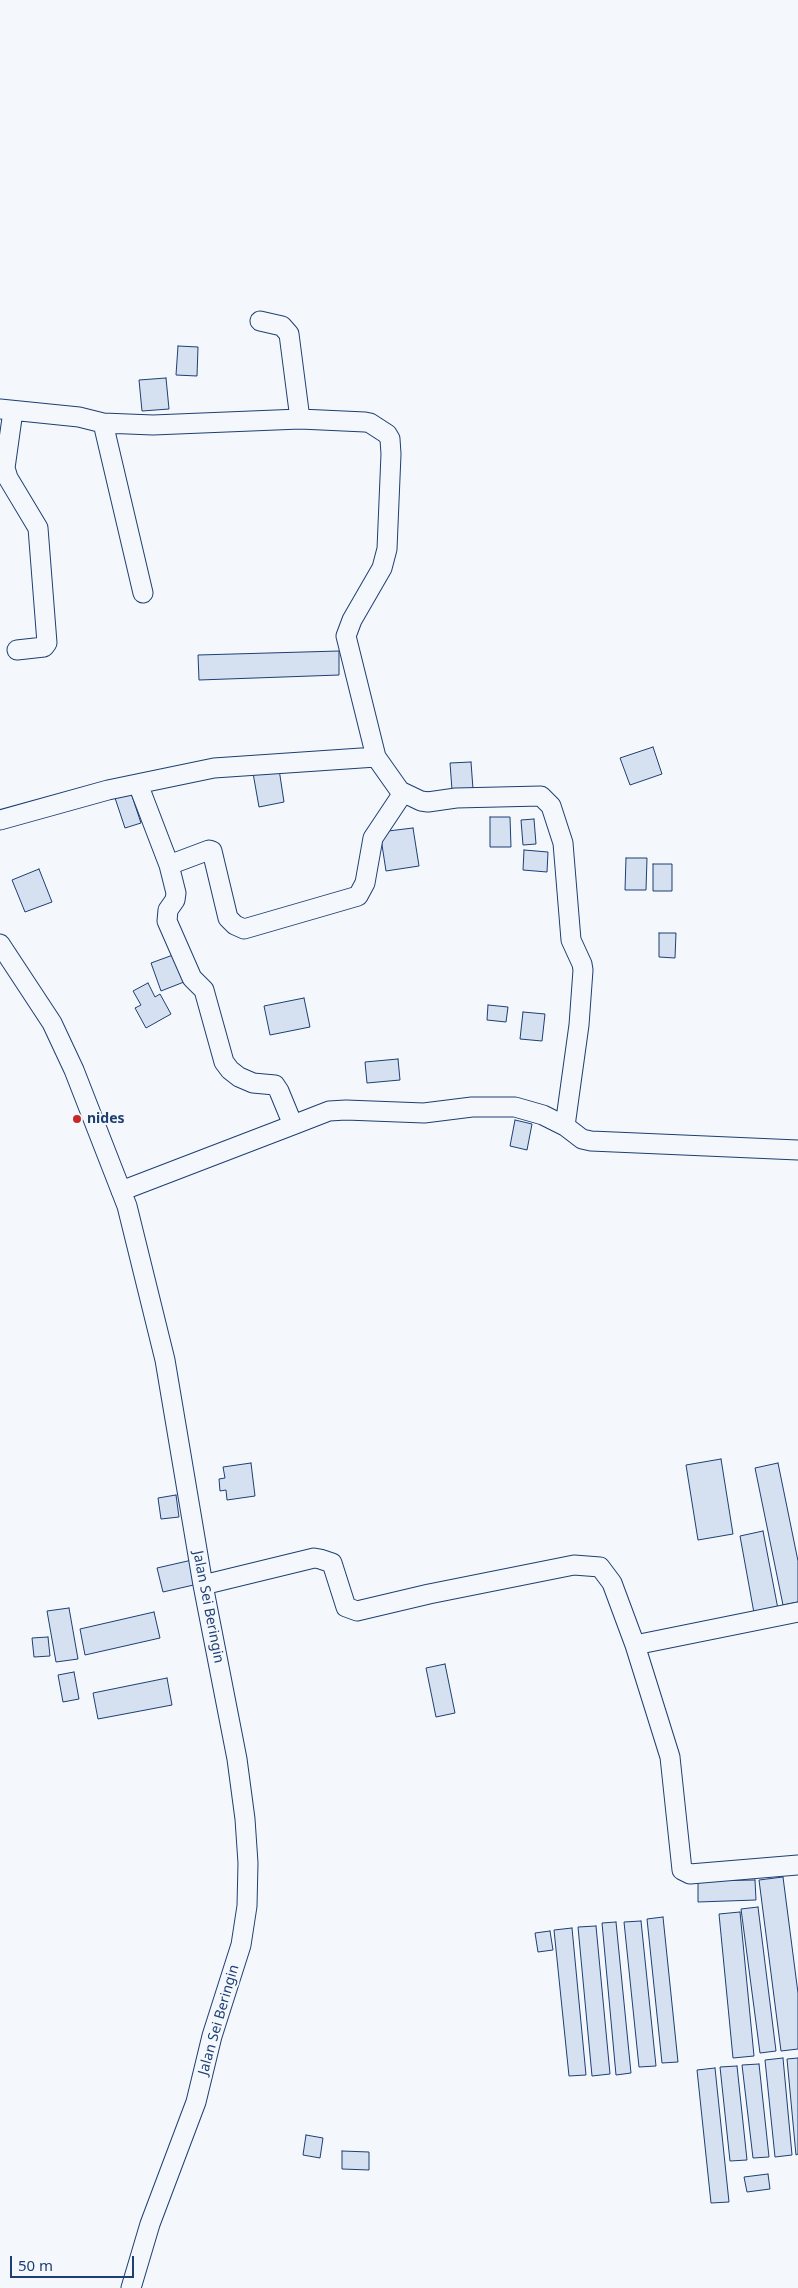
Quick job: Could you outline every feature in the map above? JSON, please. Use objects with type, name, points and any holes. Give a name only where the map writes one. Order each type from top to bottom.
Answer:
[{"type":"street","points":[[260,321],[282,326],[289,334],[300,419]]},
{"type":"street","points":[[17,650],[44,647],[47,643],[38,528],[8,478],[5,468],[6,410],[79,417],[103,423],[153,425],[300,419],[370,423],[383,430],[390,439],[387,550],[382,568],[352,620],[346,636],[376,757],[403,793],[428,802],[456,798],[541,796],[551,806],[563,843],[571,940],[583,970],[579,1026],[564,1126]]},
{"type":"street","points":[[103,423],[143,593]]},
{"type":"street","points":[[0,820],[99,792],[214,768],[376,757]]},
{"type":"street","points":[[138,784],[169,865],[176,893],[175,900],[168,910],[167,920],[192,978],[204,990],[224,1062],[230,1070],[253,1083],[275,1085],[280,1091],[293,1125]]},
{"type":"street","points":[[169,865],[209,850],[212,851],[228,918],[235,925],[244,929],[358,896],[364,887],[373,838],[403,793]]},
{"type":"street","name":"Jalan Sei Beringin","points":[[0,944],[52,1023],[74,1070],[121,1191],[148,1285],[165,1360],[203,1584],[237,1759],[245,1819],[248,1862],[247,1897],[240,1945],[212,2036],[196,2102],[150,2224],[131,2288]]},
{"type":"street","points":[[121,1191],[329,1111],[424,1113],[472,1107],[515,1107],[543,1115],[564,1126],[582,1139],[591,1141],[798,1150]]},
{"type":"street","points":[[203,1584],[314,1558],[320,1559],[332,1563],[346,1607],[357,1611],[429,1594],[574,1565],[593,1565],[605,1572],[612,1582],[636,1646],[670,1757],[682,1870],[690,1874],[798,1865]]},
{"type":"street","points":[[636,1646],[798,1612]]},
{"type":"building","points":[[178,346],[198,347],[197,376],[176,375]]},
{"type":"building","points":[[166,378],[169,409],[142,411],[139,380]]},
{"type":"building","points":[[339,651],[339,675],[199,680],[198,655]]},
{"type":"building","points":[[653,747],[662,774],[630,785],[620,758]]},
{"type":"building","points":[[471,762],[473,789],[452,790],[450,763]]},
{"type":"building","points":[[279,769],[284,802],[259,807],[253,773]]},
{"type":"building","points":[[131,793],[141,823],[125,828],[115,798]]},
{"type":"building","points":[[490,817],[510,817],[511,847],[490,847]]},
{"type":"building","points":[[534,819],[536,844],[523,845],[521,820]]},
{"type":"building","points":[[413,828],[419,866],[386,871],[380,832]]},
{"type":"building","points":[[524,850],[548,852],[547,872],[523,870]]},
{"type":"building","points":[[626,858],[647,858],[646,890],[625,890]]},
{"type":"building","points":[[653,864],[672,864],[672,891],[653,891]]},
{"type":"building","points":[[39,869],[52,902],[25,912],[12,880]]},
{"type":"building","points":[[659,933],[676,933],[675,958],[659,957]]},
{"type":"building","points":[[173,955],[184,982],[161,991],[151,963]]},
{"type":"building","points":[[148,983],[155,997],[160,994],[171,1014],[146,1028],[135,1008],[141,1005],[133,991]]},
{"type":"building","points":[[304,998],[310,1027],[270,1035],[264,1006]]},
{"type":"building","points":[[488,1005],[508,1007],[506,1022],[487,1020]]},
{"type":"building","points":[[523,1012],[545,1014],[542,1041],[520,1039]]},
{"type":"building","points":[[398,1059],[400,1080],[367,1083],[365,1062]]},
{"type":"building","points":[[515,1120],[532,1124],[527,1150],[510,1146]]},
{"type":"building","points":[[721,1459],[733,1534],[698,1540],[686,1465]]},
{"type":"building","points":[[251,1463],[255,1496],[227,1500],[226,1490],[220,1491],[219,1479],[225,1478],[223,1467]]},
{"type":"building","points":[[778,1463],[798,1561],[798,1602],[783,1605],[755,1468]]},
{"type":"building","points":[[176,1495],[179,1517],[161,1519],[158,1498]]},
{"type":"building","points":[[763,1531],[778,1609],[754,1613],[740,1536]]},
{"type":"building","points":[[192,1560],[198,1584],[163,1592],[157,1568]]},
{"type":"building","points":[[69,1608],[78,1659],[56,1662],[47,1611]]},
{"type":"building","points":[[154,1612],[160,1638],[85,1655],[80,1629]]},
{"type":"building","points":[[48,1637],[50,1656],[34,1657],[32,1638]]},
{"type":"building","points":[[445,1664],[455,1713],[436,1717],[426,1668]]},
{"type":"building","points":[[74,1672],[79,1699],[63,1702],[58,1675]]},
{"type":"building","points":[[167,1678],[172,1705],[98,1719],[93,1693]]},
{"type":"building","points":[[783,1877],[798,1993],[798,2049],[781,2051],[759,1880]]},
{"type":"building","points":[[755,1880],[756,1900],[698,1902],[698,1881]]},
{"type":"building","points":[[758,1907],[776,2051],[760,2053],[741,1909]]},
{"type":"building","points":[[740,1912],[754,2056],[733,2058],[719,1914]]},
{"type":"building","points":[[663,1917],[678,2062],[662,2063],[647,1919]]},
{"type":"building","points":[[641,1921],[656,2066],[639,2067],[624,1922]]},
{"type":"building","points":[[616,1922],[631,2073],[616,2075],[602,1923]]},
{"type":"building","points":[[596,1926],[610,2074],[592,2076],[578,1927]]},
{"type":"building","points":[[572,1928],[586,2075],[569,2076],[554,1930]]},
{"type":"building","points":[[550,1931],[553,1950],[538,1952],[535,1933]]},
{"type":"building","points":[[783,2058],[792,2155],[775,2157],[765,2060]]},
{"type":"building","points":[[798,2058],[798,2154],[796,2155],[787,2059]]},
{"type":"building","points":[[759,2064],[769,2157],[753,2158],[742,2065]]},
{"type":"building","points":[[737,2066],[747,2160],[730,2161],[720,2067]]},
{"type":"building","points":[[715,2068],[729,2202],[711,2203],[697,2070]]},
{"type":"building","points":[[306,2135],[323,2138],[320,2158],[303,2155]]},
{"type":"building","points":[[342,2151],[369,2152],[369,2170],[342,2169]]},
{"type":"building","points":[[768,2174],[770,2189],[747,2192],[744,2177]]},
{"type":"place","name":"nides","points":[[77,1119]]}]
